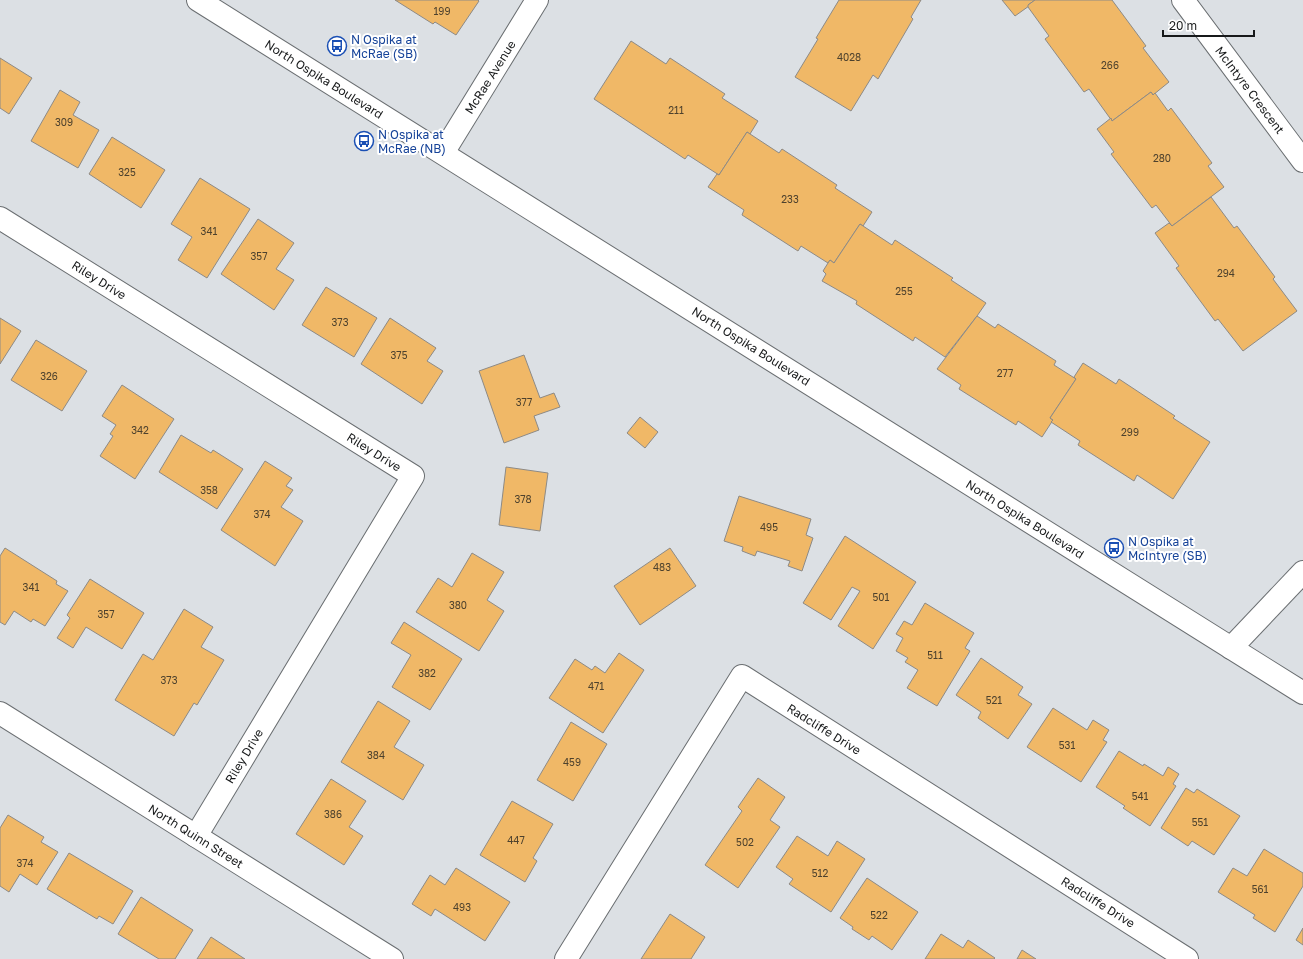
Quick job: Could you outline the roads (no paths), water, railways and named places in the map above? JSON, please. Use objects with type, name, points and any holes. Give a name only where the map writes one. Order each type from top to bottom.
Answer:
[{"type":"street","name":"North Ospika Boulevard","points":[[198,0],[1303,693]]},
{"type":"street","name":"McRae Avenue","points":[[443,153],[537,0]]},
{"type":"street","name":"McIntyre Crescent","points":[[1183,0],[1303,161]]},
{"type":"street","name":"Riley Drive","points":[[0,218],[412,476],[196,836]]},
{"type":"street","points":[[1231,648],[1303,572]]},
{"type":"street","name":"Radcliffe Drive","points":[[566,959],[742,676],[1187,959]]},
{"type":"street","name":"North Quinn Street","points":[[0,713],[392,959]]},
{"type":"place","name":"N Ospika at McRae (SB)","points":[[337,46]]},
{"type":"place","name":"N Ospika at McRae (NB)","points":[[364,141]]},
{"type":"place","name":"N Ospika at McIntyre (SB)","points":[[1114,548]]}]
